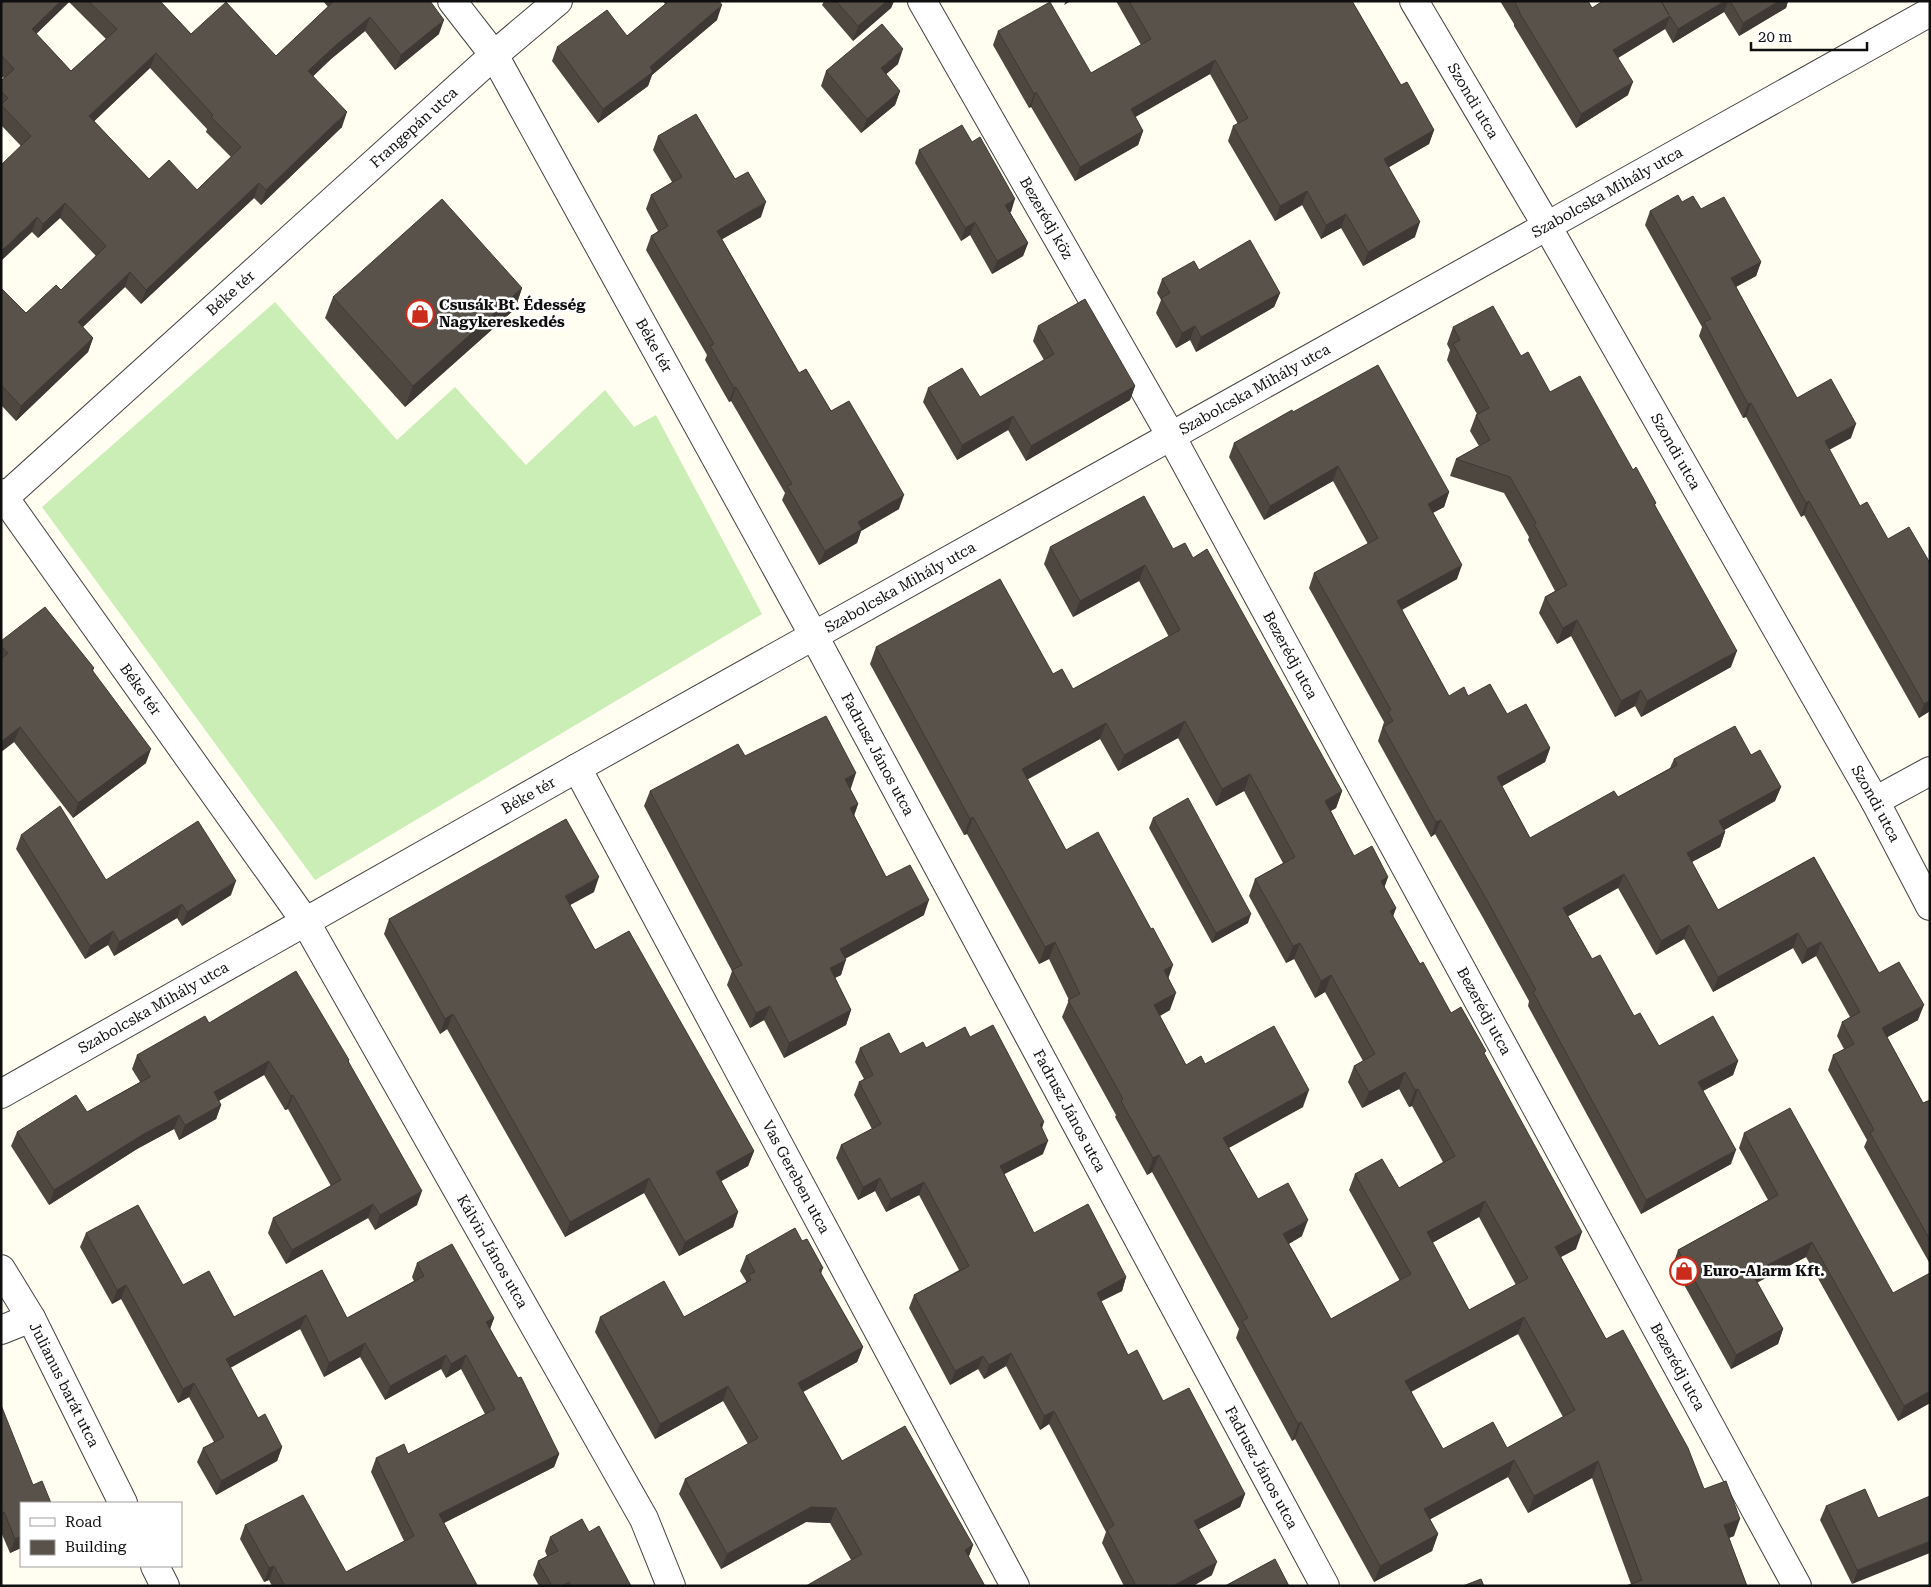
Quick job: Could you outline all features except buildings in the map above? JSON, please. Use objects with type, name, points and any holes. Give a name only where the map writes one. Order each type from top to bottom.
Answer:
[{"type":"street","points":[[452,1],[494,55]]},
{"type":"street","name":"Frangepán utca","points":[[272,255],[494,55],[558,1]]},
{"type":"street","name":"Bezerédj köz","points":[[922,1],[1171,436]]},
{"type":"street","name":"Szondi utca","points":[[1414,1],[1547,226],[1875,801],[1930,906]]},
{"type":"street","name":"Szabolcska Mihály utca","points":[[578,768],[1930,12]]},
{"type":"street","name":"Béke tér","points":[[494,55],[814,636]]},
{"type":"street","name":"Béke tér","points":[[272,255],[3,495],[305,921],[578,768]]},
{"type":"street","name":"Bezerédj utca","points":[[1171,436],[1797,1586]]},
{"type":"street","name":"Fadrusz János utca","points":[[814,636],[1325,1586]]},
{"type":"street","name":"Vas Gereben utca","points":[[578,768],[1015,1586]]},
{"type":"street","points":[[1875,801],[1930,770]]},
{"type":"street","name":"Szabolcska Mihály utca","points":[[1,1094],[305,921]]},
{"type":"street","name":"Kálvin János utca","points":[[305,921],[644,1519],[671,1586]]},
{"type":"street","name":"Julianus barát utca","points":[[1,1268],[31,1318],[123,1502]]},
{"type":"street","points":[[1,1330],[31,1318]]},
{"type":"street","points":[[156,1567],[165,1586]]},
{"type":"green space","points":[[275,302],[397,440],[455,387],[526,465],[605,390],[634,427],[656,415],[762,614],[315,880],[42,507]]},
{"type":"place","name":"Csusák Bt. Édesség Nagykereskedés","points":[[420,314]]},
{"type":"place","name":"Euro-Alarm Kft.","points":[[1684,1271]]}]
